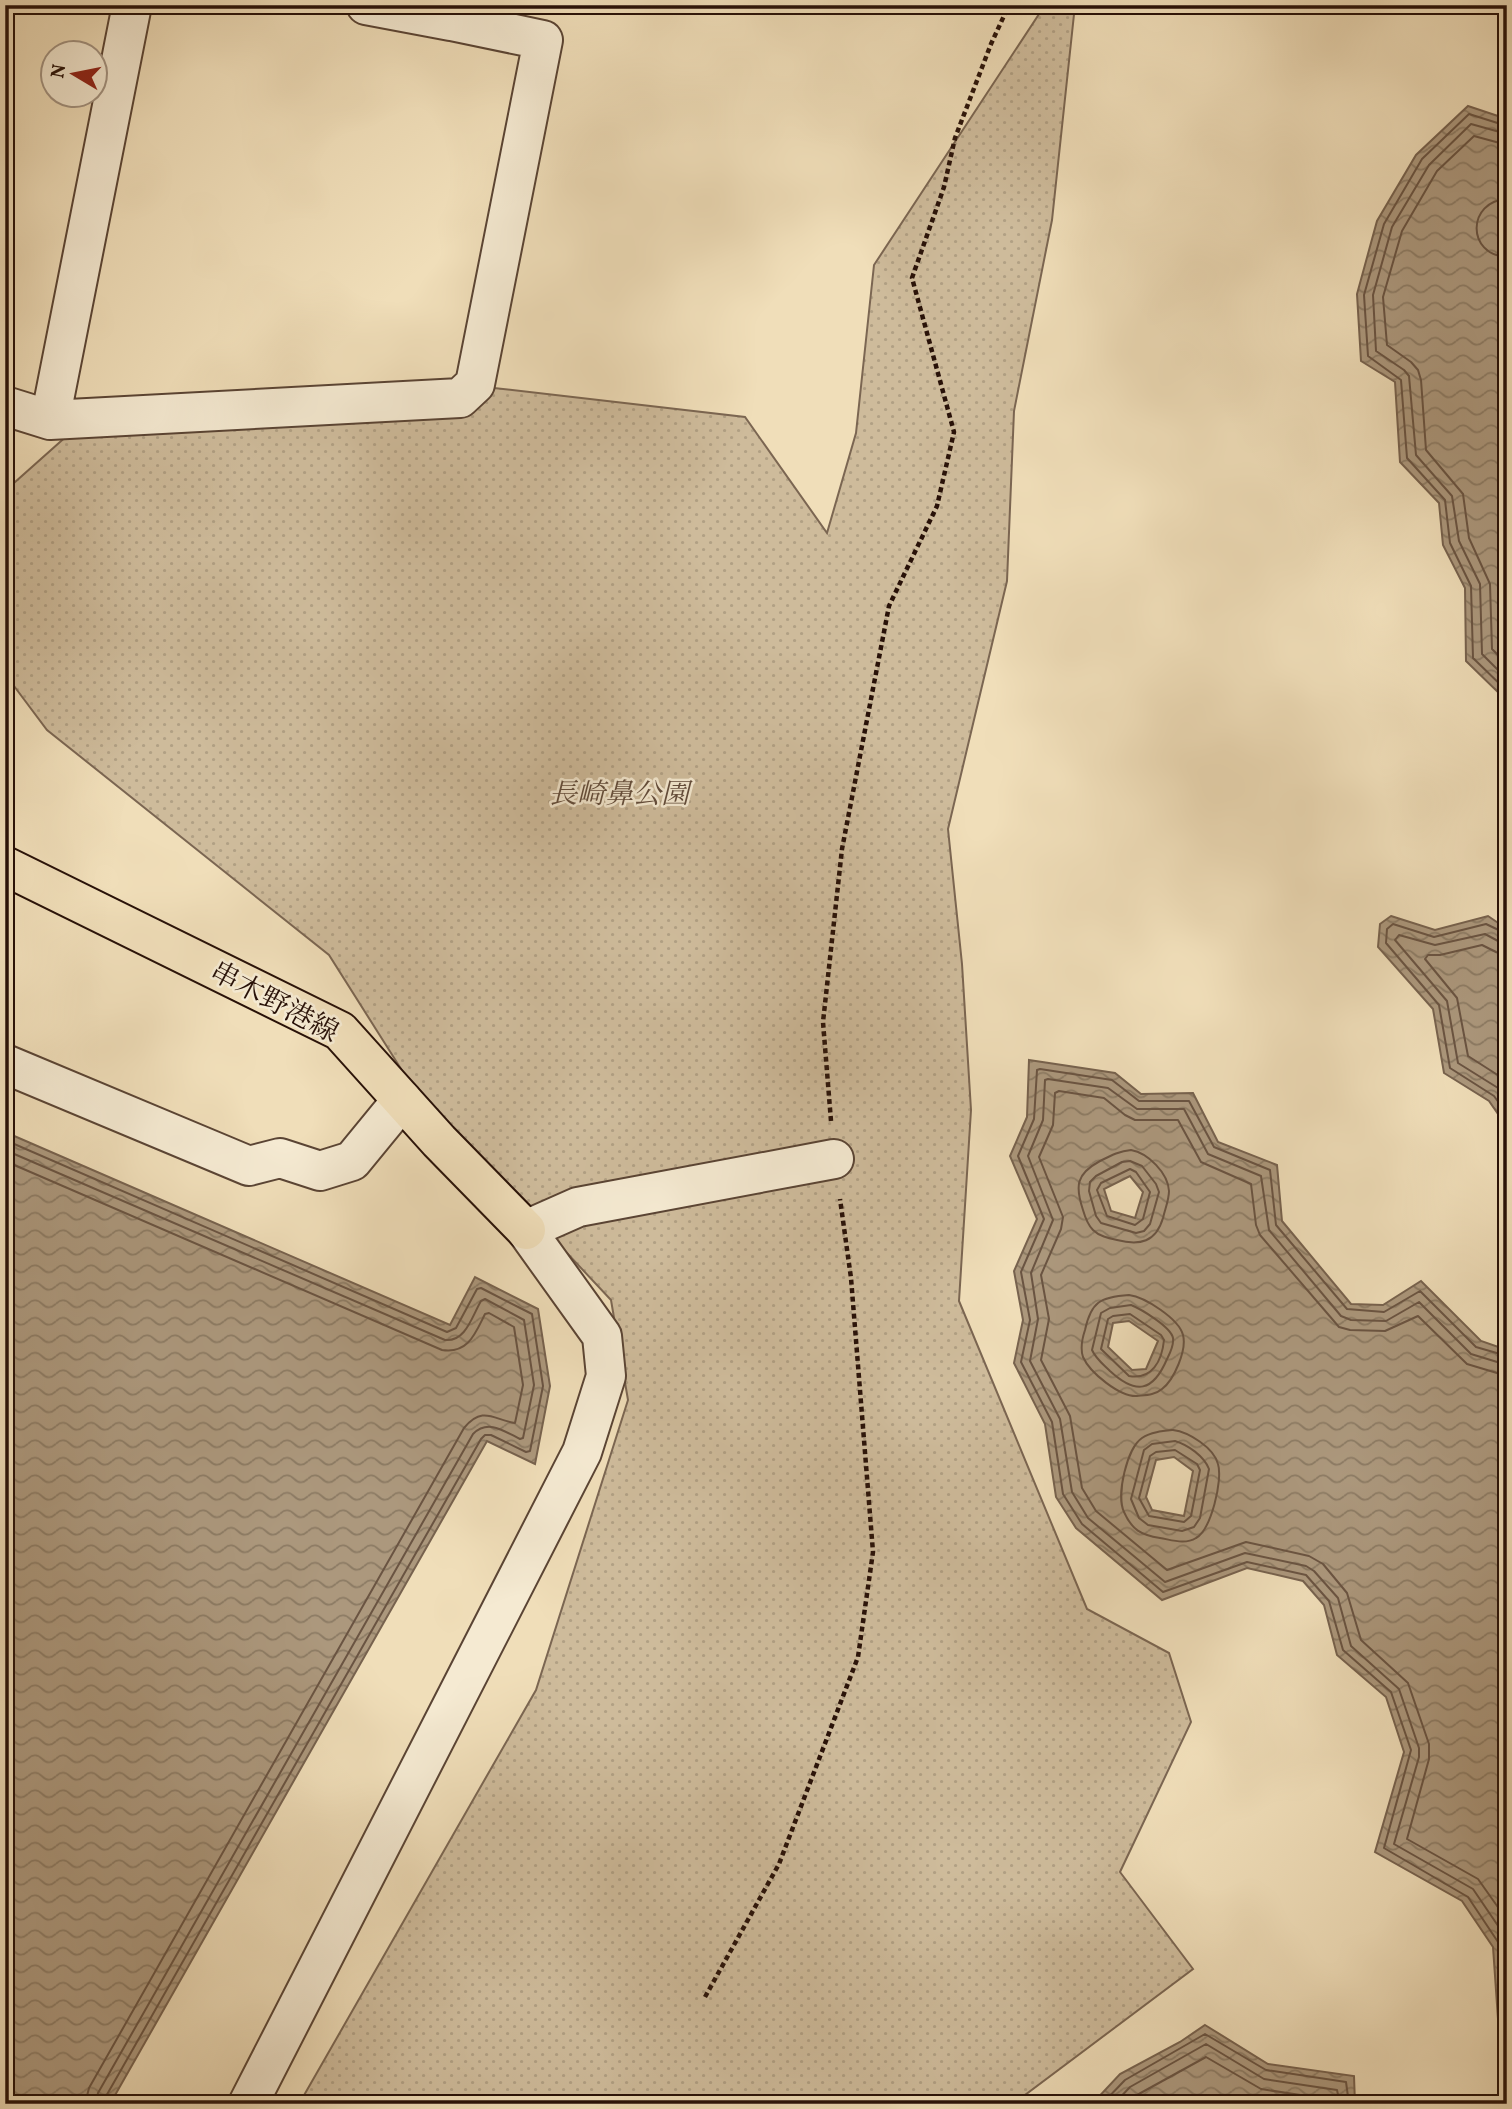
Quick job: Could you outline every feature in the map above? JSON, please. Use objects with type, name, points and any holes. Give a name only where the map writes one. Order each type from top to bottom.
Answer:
[{"type":"main road","name":"串木野港線","points":[[8,875],[340,1031],[439,1142],[526,1230]]},
{"type":"street","points":[[50,420],[132,5]]},
{"type":"street","points":[[5,406],[50,420],[460,398],[475,384],[543,40],[453,13],[366,5]]},
{"type":"street","points":[[5,1064],[249,1166],[280,1158],[320,1171],[352,1161],[402,1100]]},
{"type":"street","points":[[248,2104],[582,1452],[606,1376],[603,1336],[526,1230],[578,1208],[834,1159]]},
{"type":"path","points":[[705,1997],[779,1864],[858,1657],[873,1552],[851,1278],[834,1159],[823,1022],[842,849],[889,606],[937,506],[954,432],[912,278],[944,187],[956,138],[991,44],[1009,5]]},
{"type":"green space","name":"長崎鼻公園","points":[[1045,5],[1075,5],[1052,220],[1014,411],[1007,581],[948,829],[962,964],[971,1110],[959,1301],[1087,1609],[1169,1653],[1191,1722],[1120,1872],[1193,1969],[1013,2104],[299,2104],[536,1690],[628,1400],[611,1300],[415,1091],[329,955],[47,730],[5,674],[5,491],[69,434],[494,388],[745,417],[827,533],[856,433],[874,265]]},
{"type":"water","points":[[1468,106],[1507,119],[1507,220],[1502,229],[1507,233],[1507,701],[1466,661],[1465,588],[1443,545],[1439,503],[1400,462],[1395,382],[1361,361],[1357,294],[1377,221],[1416,155]]},
{"type":"water","points":[[1391,916],[1435,930],[1488,916],[1507,929],[1507,1127],[1489,1101],[1444,1073],[1433,1009],[1378,947],[1380,924]]},
{"type":"water","points":[[1029,1060],[1115,1073],[1141,1094],[1193,1093],[1218,1142],[1277,1165],[1282,1221],[1351,1304],[1383,1305],[1421,1281],[1481,1341],[1507,1350],[1507,2024],[1498,2019],[1493,1947],[1462,1901],[1375,1852],[1404,1752],[1386,1697],[1337,1655],[1324,1605],[1303,1581],[1247,1568],[1162,1600],[1076,1528],[1056,1497],[1045,1424],[1014,1363],[1023,1320],[1014,1271],[1037,1219],[1010,1156],[1027,1117]],"holes":[[[1130,1176],[1143,1192],[1135,1218],[1111,1211],[1104,1189]],[[1129,1321],[1158,1341],[1146,1369],[1132,1370],[1108,1347],[1113,1323]],[[1174,1457],[1193,1471],[1184,1516],[1152,1510],[1146,1497],[1156,1460]]]},
{"type":"water","points":[[5,1132],[450,1325],[475,1277],[538,1309],[550,1386],[535,1464],[487,1441],[110,2104],[5,2104]]},
{"type":"water","points":[[1205,2025],[1268,2064],[1354,2076],[1355,2104],[1092,2104],[1120,2074],[1180,2042]]}]
